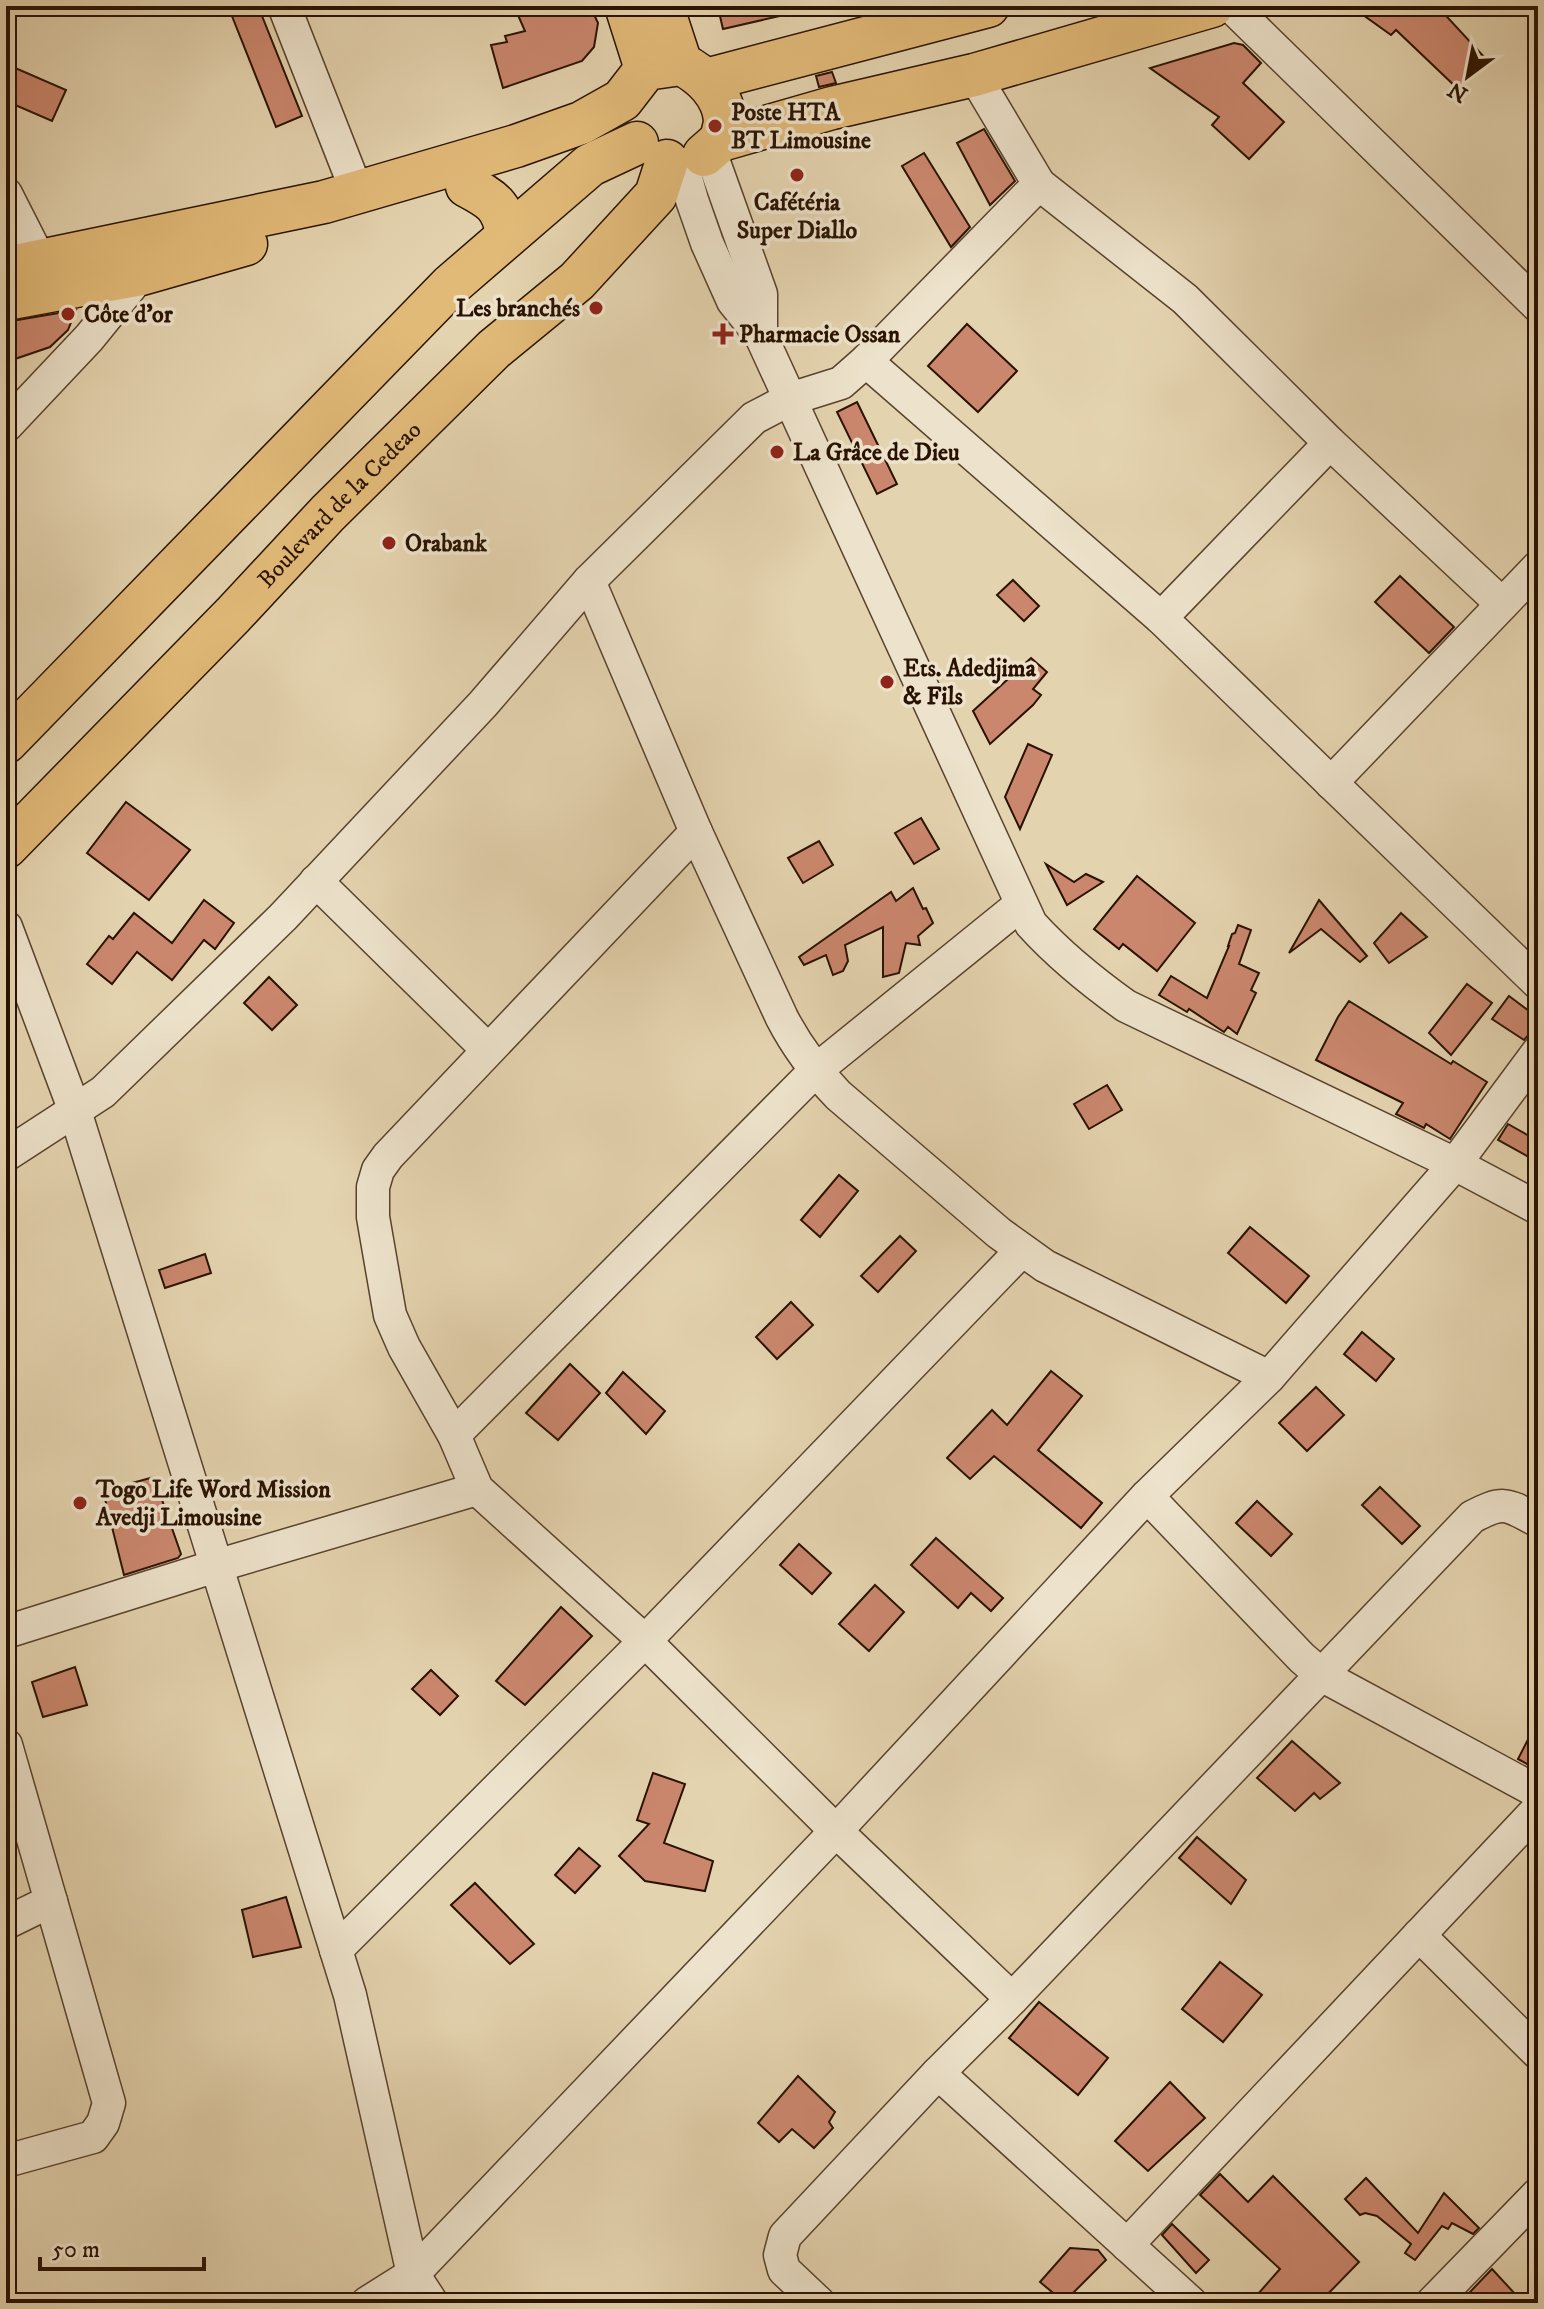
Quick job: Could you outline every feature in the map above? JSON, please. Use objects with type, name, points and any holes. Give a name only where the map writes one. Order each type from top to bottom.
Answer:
[{"type":"main road","points":[[626,6],[670,120]]},
{"type":"main road","points":[[662,6],[670,120]]},
{"type":"main road","points":[[6,299],[141,274],[556,160],[988,6]]},
{"type":"main road","points":[[23,265],[324,202],[516,146],[581,123],[832,108],[974,75],[1212,6]]},
{"type":"main road","points":[[6,742],[451,285],[590,165],[670,120]]},
{"type":"main road","name":"Boulevard de la Cedeao","points":[[6,847],[233,615],[328,513],[494,349],[577,281],[656,195],[670,120]]},
{"type":"main road","points":[[467,186],[489,198],[502,212],[507,233],[504,237]]},
{"type":"street","points":[[284,6],[357,192]]},
{"type":"street","points":[[1231,6],[1534,293]]},
{"type":"street","points":[[974,75],[1039,184],[1185,299],[1330,443],[1502,604]]},
{"type":"street","points":[[670,120],[761,294],[761,336],[1031,924],[1081,973],[1126,1006],[1455,1164],[1538,1208]]},
{"type":"street","points":[[6,1155],[103,1092],[283,917],[483,704],[589,581],[754,418],[790,399],[841,383],[1039,184]]},
{"type":"street","points":[[6,194],[23,265]]},
{"type":"street","points":[[6,426],[89,338],[141,274]]},
{"type":"street","points":[[866,361],[1161,618],[1538,983]]},
{"type":"street","points":[[1161,618],[1330,443]]},
{"type":"street","points":[[1331,783],[1537,570]]},
{"type":"street","points":[[589,581],[696,832],[782,1018],[815,1071],[838,1095],[999,1233],[1045,1266],[1269,1377]]},
{"type":"street","points":[[696,832],[378,1170],[373,1187],[373,1217],[390,1315],[404,1347],[454,1435],[477,1489],[645,1641],[836,1831],[1012,1999]]},
{"type":"street","points":[[316,881],[488,1050]]},
{"type":"street","points":[[454,1435],[815,1071],[1020,905]]},
{"type":"street","points":[[6,927],[75,1111],[350,1995],[413,2274],[432,2303]]},
{"type":"street","points":[[367,2303],[413,2274],[836,1831],[1147,1496],[1269,1377],[1455,1164],[1538,1052]]},
{"type":"street","points":[[336,1950],[645,1641],[1022,1250]]},
{"type":"street","points":[[6,1632],[477,1489]]},
{"type":"street","points":[[1147,1496],[1302,1658],[1323,1676],[1538,1792]]},
{"type":"street","points":[[819,2303],[784,2270],[780,2255],[785,2236],[1472,1517],[1494,1506],[1514,1508],[1538,1521]]},
{"type":"street","points":[[6,1745],[109,2103],[103,2123],[93,2137],[6,2161]]},
{"type":"street","points":[[1127,2245],[1538,1809]]},
{"type":"street","points":[[6,1923],[51,1901]]},
{"type":"street","points":[[1419,1935],[1538,2053]]},
{"type":"street","points":[[938,2073],[1191,2303]]},
{"type":"street","points":[[1432,2303],[1538,2194]]},
{"type":"building","points":[[228,6],[258,6],[302,116],[276,127]]},
{"type":"building","points":[[514,6],[590,6],[598,23],[594,47],[582,61],[503,88],[491,45],[507,42],[505,36],[525,31]]},
{"type":"building","points":[[746,6],[792,6],[793,13],[723,29],[719,12]]},
{"type":"building","points":[[1377,6],[1437,6],[1486,59],[1458,89],[1396,30],[1391,35],[1359,12]]},
{"type":"building","points":[[1234,43],[1243,45],[1261,63],[1243,83],[1284,122],[1249,159],[1212,125],[1219,117],[1150,68]]},
{"type":"building","points":[[6,64],[66,90],[52,121],[6,101]]},
{"type":"building","points":[[832,72],[836,83],[819,87],[816,76]]},
{"type":"building","points":[[984,129],[1015,181],[990,205],[957,143]]},
{"type":"building","points":[[924,153],[970,227],[951,247],[902,166]]},
{"type":"building","points":[[76,310],[68,330],[50,347],[6,362],[6,322]]},
{"type":"building","points":[[967,324],[1017,371],[978,412],[928,366]]},
{"type":"building","points":[[857,402],[897,484],[877,494],[837,412]]},
{"type":"building","points":[[1400,576],[1454,627],[1429,653],[1375,602]]},
{"type":"building","points":[[1013,580],[1039,606],[1024,621],[997,595]]},
{"type":"building","points":[[1031,658],[1047,672],[1033,689],[1041,695],[990,744],[973,711]]},
{"type":"building","points":[[1028,744],[1052,755],[1020,829],[1005,797]]},
{"type":"building","points":[[126,802],[190,850],[149,900],[87,853]]},
{"type":"building","points":[[921,818],[939,849],[914,864],[895,833]]},
{"type":"building","points":[[819,841],[833,865],[803,883],[788,858]]},
{"type":"building","points":[[1046,864],[1074,882],[1086,874],[1103,882],[1067,905]]},
{"type":"building","points":[[1137,876],[1195,923],[1157,971],[1123,944],[1119,949],[1094,929]]},
{"type":"building","points":[[913,888],[933,923],[918,936],[920,945],[906,943],[899,973],[883,977],[883,927],[845,945],[848,961],[843,971],[833,975],[826,955],[804,965],[799,957],[891,892],[896,901]]},
{"type":"building","points":[[204,900],[234,923],[215,949],[204,940],[172,980],[137,952],[112,984],[87,964],[109,936],[113,939],[134,913],[172,943]]},
{"type":"building","points":[[1319,900],[1367,956],[1360,962],[1321,929],[1289,953]]},
{"type":"building","points":[[1401,913],[1427,937],[1389,963],[1374,943]]},
{"type":"building","points":[[1238,925],[1251,930],[1239,964],[1259,973],[1251,990],[1256,993],[1237,1034],[1228,1027],[1224,1032],[1189,1009],[1187,1012],[1159,995],[1171,976],[1207,998]]},
{"type":"building","points":[[269,977],[297,1005],[272,1030],[244,1003]]},
{"type":"building","points":[[1467,984],[1492,1003],[1451,1055],[1429,1033]]},
{"type":"building","points":[[1509,996],[1529,1011],[1538,1024],[1524,1040],[1492,1019]]},
{"type":"building","points":[[1349,1001],[1451,1064],[1453,1061],[1487,1082],[1450,1139],[1426,1124],[1424,1128],[1396,1114],[1403,1103],[1316,1060]]},
{"type":"building","points":[[1107,1085],[1122,1110],[1089,1129],[1074,1104]]},
{"type":"building","points":[[1508,1124],[1538,1141],[1538,1162],[1498,1140]]},
{"type":"building","points":[[839,1175],[858,1191],[820,1237],[801,1220]]},
{"type":"building","points":[[1250,1227],[1309,1276],[1286,1303],[1228,1253]]},
{"type":"building","points":[[900,1236],[916,1251],[878,1292],[861,1276]]},
{"type":"building","points":[[205,1254],[211,1273],[165,1288],[159,1270]]},
{"type":"building","points":[[791,1302],[813,1325],[777,1359],[756,1337]]},
{"type":"building","points":[[1362,1332],[1394,1359],[1376,1381],[1344,1354]]},
{"type":"building","points":[[570,1364],[600,1393],[558,1440],[526,1413]]},
{"type":"building","points":[[1051,1371],[1082,1396],[1038,1450],[1102,1503],[1081,1528],[994,1456],[970,1479],[947,1458],[992,1410],[1007,1425]]},
{"type":"building","points":[[623,1372],[665,1411],[646,1434],[606,1393]]},
{"type":"building","points":[[1316,1387],[1344,1415],[1307,1451],[1279,1423]]},
{"type":"building","points":[[154,1477],[181,1554],[178,1558],[124,1575],[103,1491]]},
{"type":"building","points":[[1380,1487],[1420,1526],[1402,1544],[1362,1505]]},
{"type":"building","points":[[1257,1501],[1292,1534],[1271,1556],[1236,1523]]},
{"type":"building","points":[[936,1538],[1003,1598],[991,1611],[971,1593],[958,1608],[911,1565]]},
{"type":"building","points":[[799,1544],[831,1573],[812,1594],[780,1565]]},
{"type":"building","points":[[875,1585],[904,1612],[869,1651],[839,1624]]},
{"type":"building","points":[[561,1607],[592,1636],[525,1705],[496,1681]]},
{"type":"building","points":[[75,1667],[87,1705],[43,1717],[32,1682]]},
{"type":"building","points":[[431,1670],[458,1696],[440,1715],[412,1689]]},
{"type":"building","points":[[1538,1720],[1538,1770],[1518,1759]]},
{"type":"building","points":[[1292,1741],[1340,1783],[1320,1799],[1314,1793],[1295,1811],[1257,1778]]},
{"type":"building","points":[[653,1773],[685,1784],[664,1843],[713,1861],[705,1891],[645,1881],[619,1856],[649,1824],[637,1820]]},
{"type":"building","points":[[1197,1837],[1246,1880],[1231,1904],[1179,1858]]},
{"type":"building","points":[[579,1848],[600,1866],[575,1893],[555,1875]]},
{"type":"building","points":[[475,1883],[534,1944],[510,1964],[451,1905]]},
{"type":"building","points":[[286,1897],[301,1947],[253,1957],[242,1910]]},
{"type":"building","points":[[1220,1962],[1262,1995],[1223,2042],[1182,2009]]},
{"type":"building","points":[[1039,2002],[1108,2058],[1078,2095],[1009,2038]]},
{"type":"building","points":[[798,2076],[835,2112],[829,2122],[833,2128],[814,2148],[792,2129],[779,2142],[758,2123]]},
{"type":"building","points":[[1170,2082],[1205,2118],[1148,2171],[1115,2141]]},
{"type":"building","points":[[1220,2174],[1248,2202],[1273,2176],[1359,2262],[1319,2303],[1250,2303],[1280,2269],[1200,2195]]},
{"type":"building","points":[[1366,2178],[1418,2233],[1444,2193],[1479,2228],[1473,2234],[1452,2223],[1448,2229],[1442,2226],[1415,2260],[1405,2253],[1411,2244],[1377,2216],[1360,2215],[1345,2199]]},
{"type":"building","points":[[1172,2224],[1209,2260],[1196,2273],[1162,2235]]},
{"type":"building","points":[[1070,2248],[1098,2250],[1106,2260],[1064,2302],[1040,2282]]},
{"type":"building","points":[[1492,2269],[1516,2295],[1507,2303],[1481,2303],[1470,2292]]},
{"type":"place","name":"Poste HTA BT Limousine","points":[[715,126]]},
{"type":"place","name":"Cafétéria Super Diallo","points":[[797,175]]},
{"type":"place","name":"Les branchés","points":[[596,308]]},
{"type":"place","name":"Côte d'or","points":[[68,314]]},
{"type":"place","name":"Pharmacie Ossan","points":[[723,334]]},
{"type":"place","name":"La Grâce de Dieu","points":[[777,452]]},
{"type":"place","name":"Orabank","points":[[389,543]]},
{"type":"place","name":"Ets. Adedjima & Fils","points":[[887,682]]},
{"type":"place","name":"Togo Life Word Mission Avedji Limousine","points":[[80,1503]]}]
